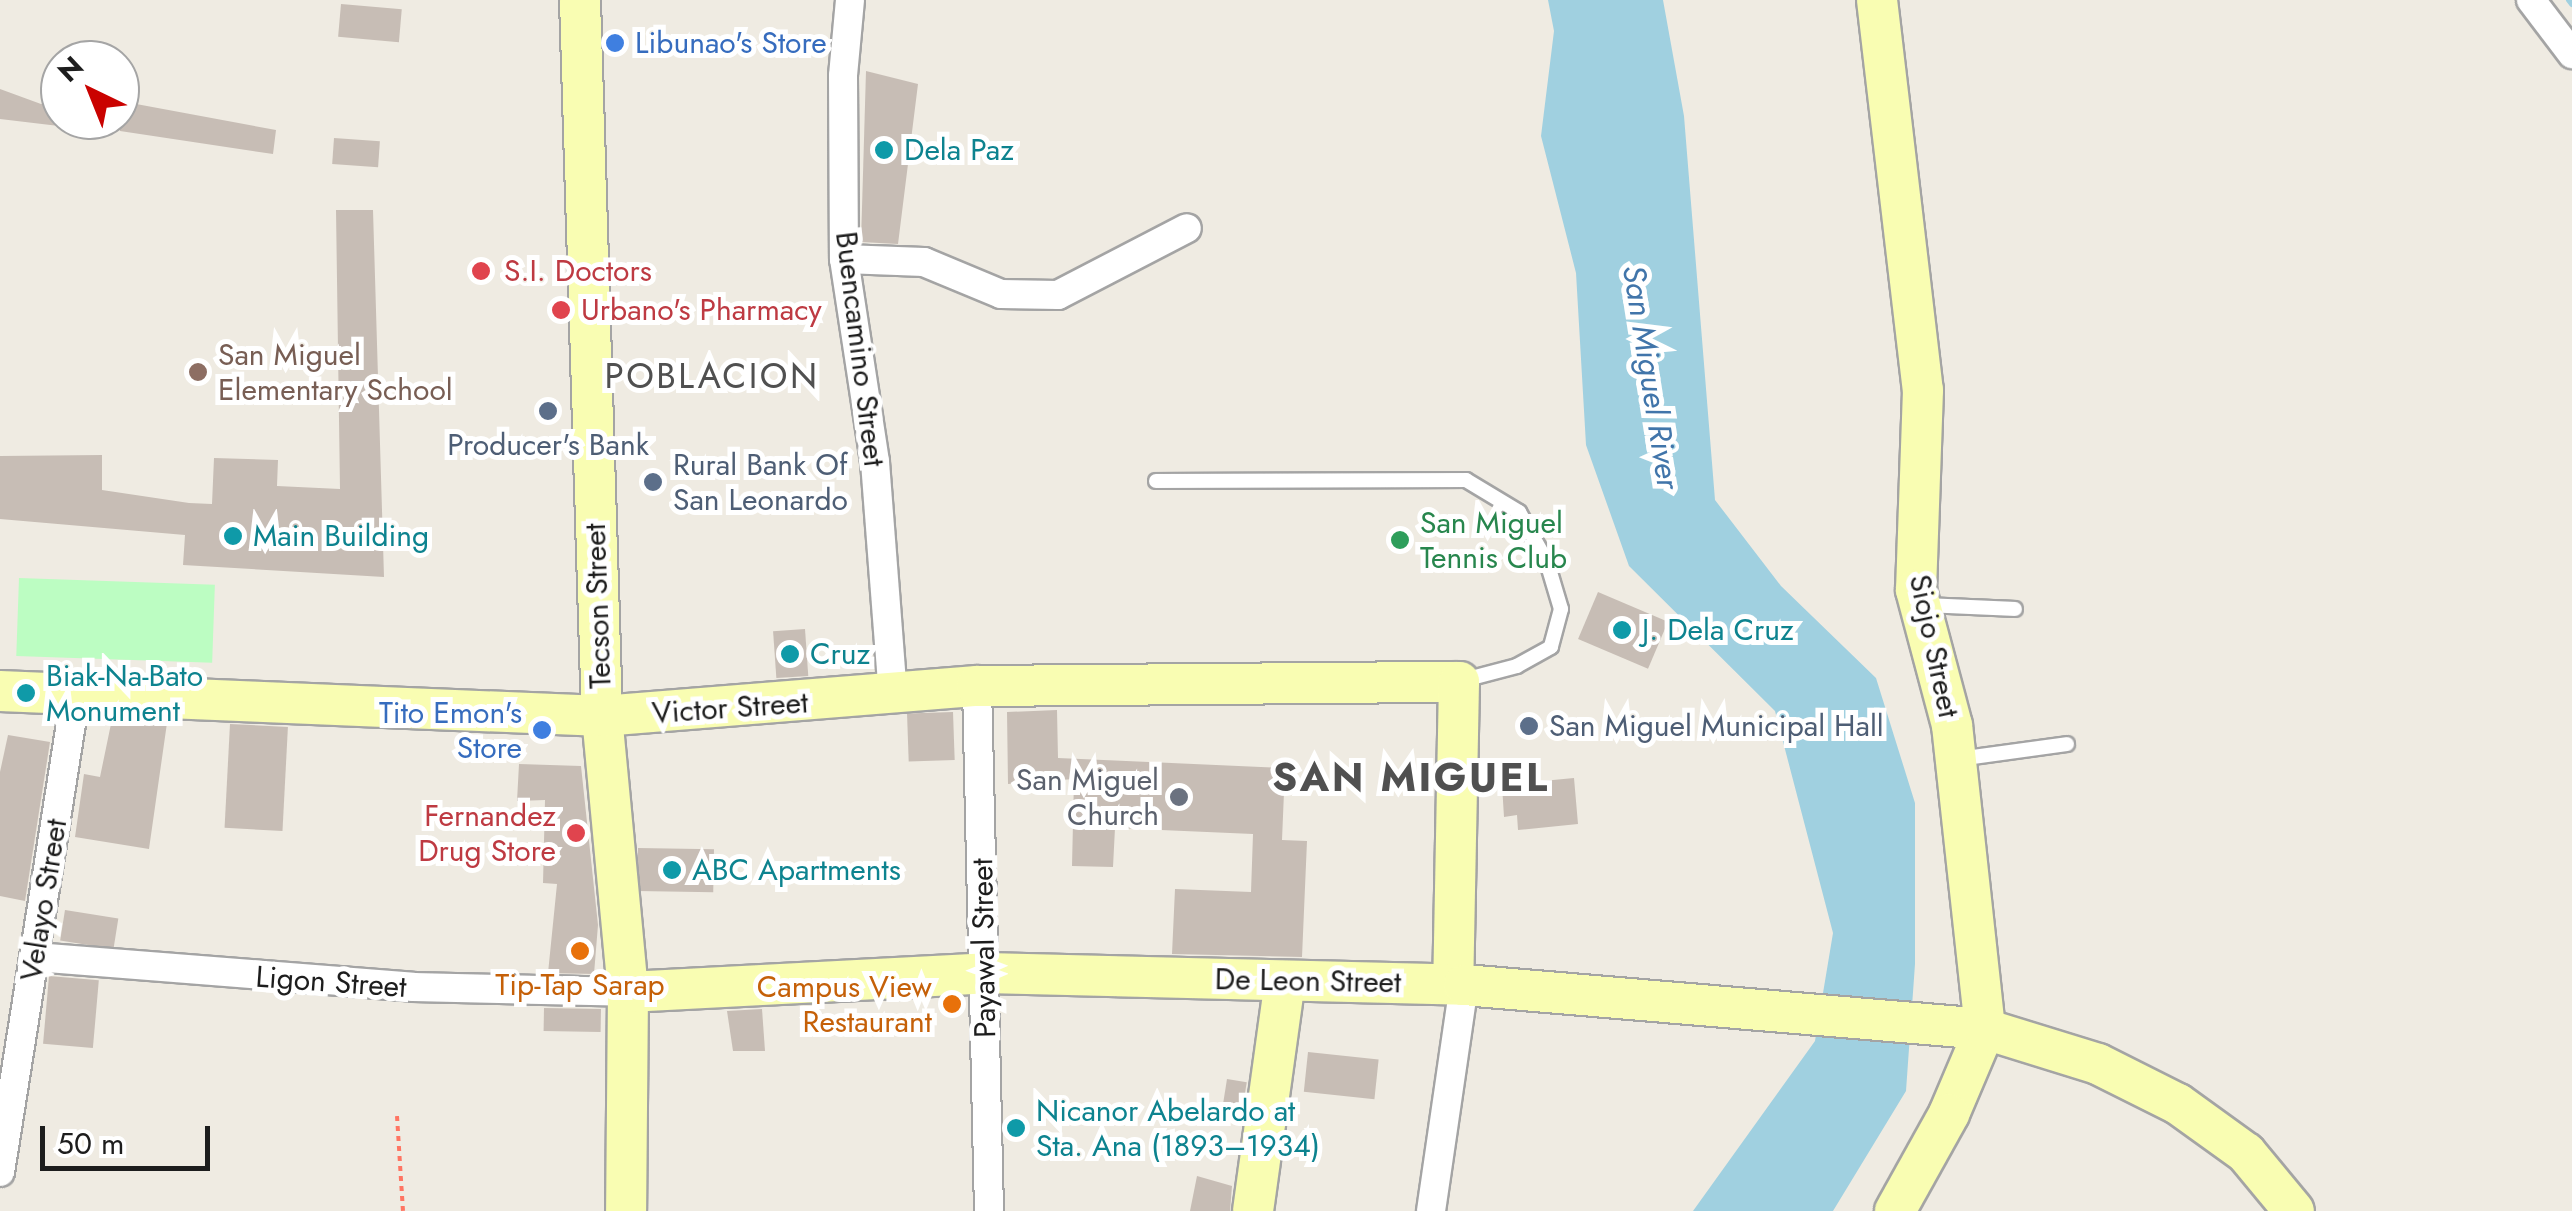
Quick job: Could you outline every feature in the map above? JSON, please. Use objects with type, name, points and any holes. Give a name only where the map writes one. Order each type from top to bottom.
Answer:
[{"type":"street","name":"Tecson Street","points":[[580,0],[602,716],[628,992],[626,1211]]},
{"type":"street","name":"Buencamino Street","points":[[850,0],[843,76],[844,259],[875,462],[893,697]]},
{"type":"street","name":"Siojo Street","points":[[1877,0],[1923,390],[1925,470],[1915,542],[1921,605],[1957,760],[1978,1028],[1950,1114],[1894,1211]]},
{"type":"street","points":[[2531,0],[2572,54]]},
{"type":"street","points":[[844,259],[924,262],[1001,294],[1058,295],[1187,228]]},
{"type":"street","name":"Victor Street","points":[[0,691],[602,716],[893,697],[978,686],[1459,682]]},
{"type":"street","points":[[1431,1211],[1458,984],[1459,682]]},
{"type":"street","name":"Payawal Street","points":[[978,686],[988,1211]]},
{"type":"street","name":"Velayo Street","points":[[0,1169],[76,692]]},
{"type":"street","name":"Ligon Street","points":[[35,957],[413,988],[628,992]]},
{"type":"street","name":"De Leon Street","points":[[628,992],[986,973],[1458,984],[1978,1028],[2098,1064],[2178,1104],[2246,1153],[2280,1201]]},
{"type":"street","points":[[1253,1211],[1286,981]]},
{"type":"lane","points":[[1156,480],[1466,480],[1519,512],[1547,562],[1561,609],[1551,647],[1517,666],[1459,682]]},
{"type":"lane","points":[[1921,605],[2016,609]]},
{"type":"lane","points":[[1957,760],[2067,744]]},
{"type":"path","points":[[397,1116],[402,1211]]},
{"type":"green space","points":[[19,578],[215,585],[212,663],[16,656]]},
{"type":"water","name":"San Miguel River","points":[[1548,0],[1663,0],[1684,116],[1715,500],[1781,586],[1876,678],[1915,803],[1915,964],[1906,1091],[1833,1211],[1693,1211],[1815,1041],[1833,933],[1775,711],[1629,566],[1586,445],[1576,273],[1541,136],[1554,31]]},
{"type":"building","points":[[341,4],[402,9],[399,42],[338,37]]},
{"type":"building","name":"Dela Paz","points":[[866,71],[918,84],[898,244],[861,242]]},
{"type":"building","points":[[0,89],[40,104],[40,124],[0,119]]},
{"type":"building","points":[[140,105],[276,130],[273,154],[140,134]]},
{"type":"building","points":[[334,138],[380,141],[378,167],[332,164]]},
{"type":"building","points":[[336,210],[373,210],[384,577],[183,565],[185,535],[0,519],[0,456],[102,455],[102,490],[189,503],[212,504],[214,458],[278,460],[277,486],[340,489]]},
{"type":"building","name":"J. Dela Cruz","points":[[1598,592],[1668,622],[1648,669],[1578,639]]},
{"type":"building","name":"Cruz","points":[[805,629],[808,676],[776,678],[773,631]]},
{"type":"building","points":[[1057,710],[1058,758],[1285,768],[1282,840],[1307,841],[1302,957],[1172,954],[1175,889],[1251,892],[1253,834],[1115,828],[1113,867],[1072,866],[1074,779],[1008,784],[1007,712]]},
{"type":"building","points":[[953,712],[955,760],[909,762],[907,714]]},
{"type":"building","points":[[112,719],[167,723],[149,849],[75,837],[84,774],[100,777]]},
{"type":"building","points":[[230,724],[288,727],[282,831],[225,828]]},
{"type":"building","points":[[8,735],[50,742],[25,901],[0,896],[0,772]]},
{"type":"building","points":[[519,764],[581,766],[598,925],[594,974],[548,973],[557,884],[543,883],[545,800],[517,801]]},
{"type":"building","points":[[1574,778],[1578,824],[1518,830],[1517,815],[1504,817],[1502,785]]},
{"type":"building","name":"ABC Apartments","points":[[638,848],[714,849],[713,892],[637,891]]},
{"type":"building","points":[[65,910],[118,918],[113,949],[60,941]]},
{"type":"building","points":[[49,976],[99,980],[93,1048],[43,1044]]},
{"type":"building","points":[[544,1008],[601,1009],[601,1032],[544,1031]]},
{"type":"building","points":[[762,1009],[765,1051],[733,1051],[727,1011]]},
{"type":"building","points":[[1308,1052],[1379,1059],[1374,1099],[1304,1092]]},
{"type":"building","points":[[1227,1079],[1247,1082],[1241,1121],[1221,1118]]},
{"type":"building","points":[[1197,1176],[1232,1186],[1230,1211],[1190,1211]]},
{"type":"waterway","points":[[2569,0],[2572,4]]},
{"type":"place","name":"Libunao's Store","points":[[615,43]]},
{"type":"place","name":"Dela Paz","points":[[884,150]]},
{"type":"place","name":"S.I. Doctors","points":[[481,271]]},
{"type":"place","name":"Urbano's Pharmacy","points":[[561,310]]},
{"type":"place","name":"San Miguel Elementary School","points":[[198,372]]},
{"type":"place","name":"Producer's Bank","points":[[548,411]]},
{"type":"place","name":"Rural Bank Of San Leonardo","points":[[653,482]]},
{"type":"place","name":"Main Building","points":[[233,536]]},
{"type":"place","name":"San Miguel Tennis Club","points":[[1400,540]]},
{"type":"place","name":"J. Dela Cruz","points":[[1622,630]]},
{"type":"place","name":"Cruz","points":[[790,654]]},
{"type":"place","name":"Biak-Na-Bato Monument","points":[[26,693]]},
{"type":"place","name":"San Miguel Municipal Hall","points":[[1529,726]]},
{"type":"place","name":"Tito Emon's Store","points":[[542,730]]},
{"type":"place","name":"San Miguel Church","points":[[1179,797]]},
{"type":"place","name":"Fernandez Drug Store","points":[[576,833]]},
{"type":"place","name":"ABC Apartments","points":[[672,870]]},
{"type":"place","name":"Tip-Tap Sarap","points":[[580,951]]},
{"type":"place","name":"Campus View Restaurant","points":[[952,1004]]},
{"type":"place","name":"Nicanor Abelardo at Sta. Ana (1893–1934)","points":[[1016,1128]]},
{"type":"district","name":"POBLACION","points":[[712,376]]},
{"type":"district","name":"SAN MIGUEL","points":[[1411,777]]}]
